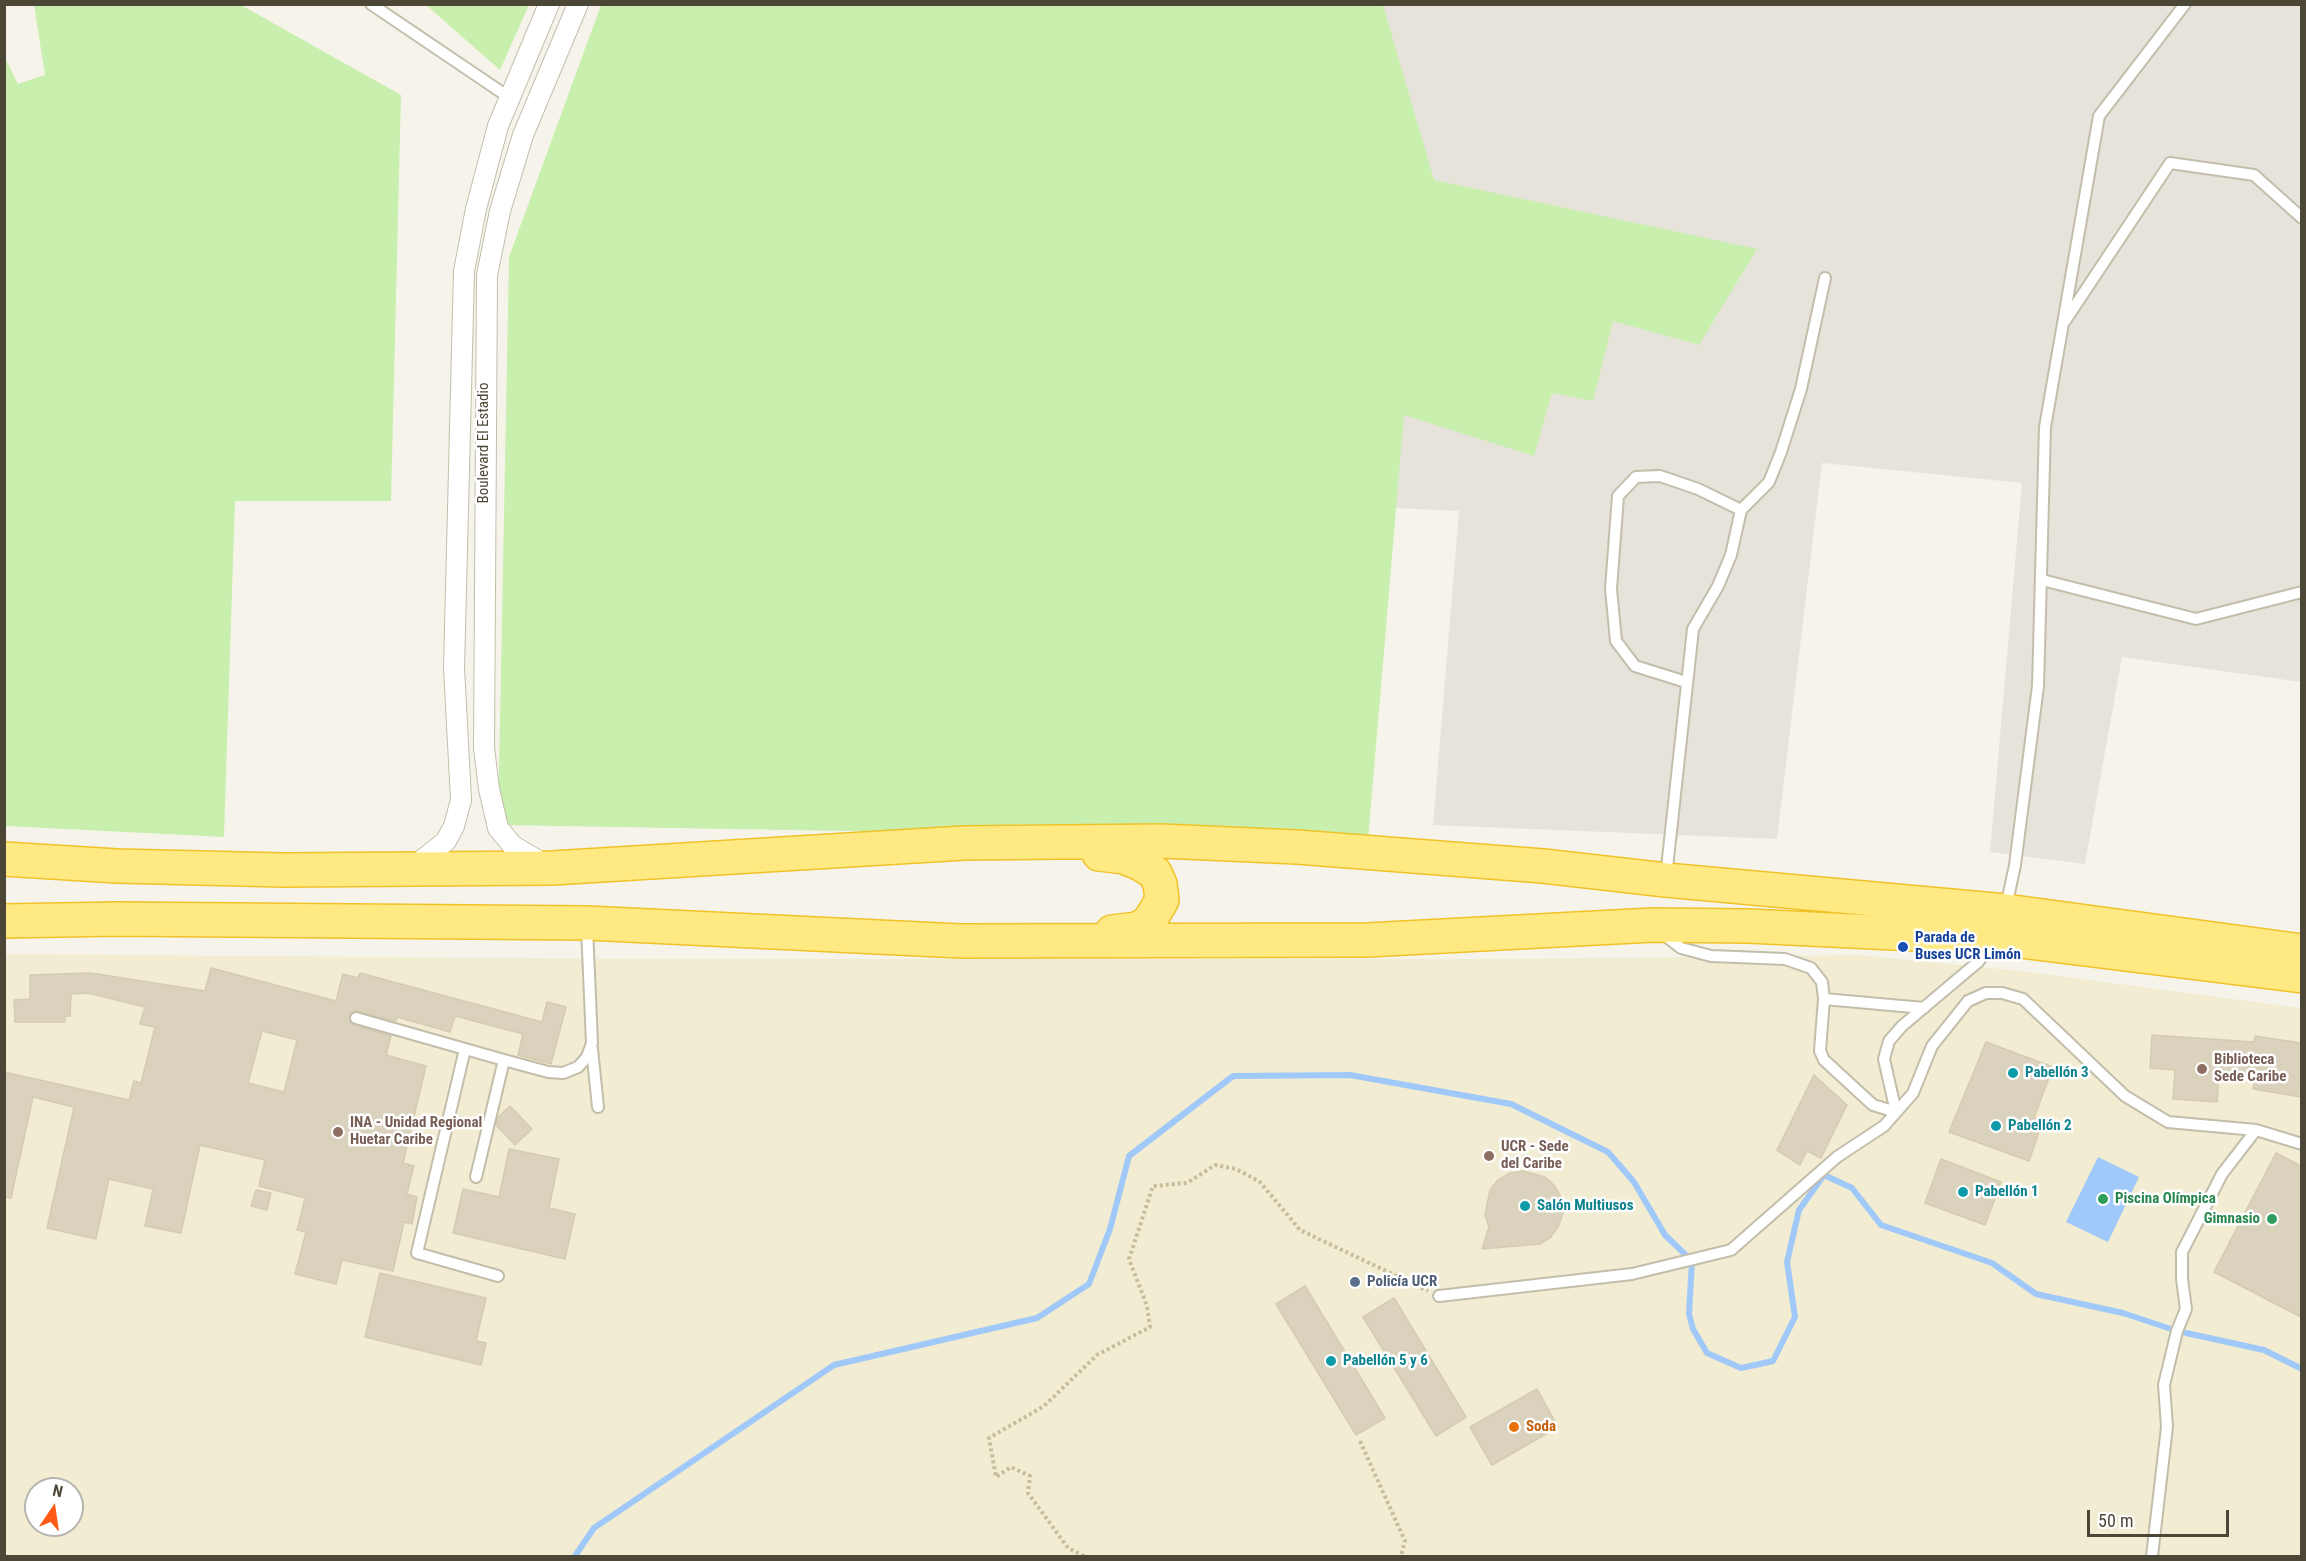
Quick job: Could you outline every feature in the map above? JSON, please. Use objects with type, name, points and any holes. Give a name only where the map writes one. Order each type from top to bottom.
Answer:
[{"type":"highway","points":[[4,859],[177,867],[410,870],[552,868],[964,843],[1161,841],[1297,847],[1543,866],[1666,880],[2001,925],[2301,976]]},
{"type":"highway","points":[[961,941],[1128,930],[1149,922],[1162,900],[1161,884],[1155,873],[1124,857],[964,843]]},
{"type":"highway","points":[[4,921],[141,919],[586,922],[961,941],[1367,940],[1653,925],[2001,925],[2301,951]]},
{"type":"street","name":"Boulevard El Estadio","points":[[410,870],[446,841],[454,826],[461,800],[454,668],[464,271],[476,209],[498,126],[549,4]]},
{"type":"street","name":"Boulevard El Estadio","points":[[552,868],[513,846],[498,828],[489,789],[484,748],[483,664],[485,327],[487,275],[500,211],[523,135],[578,4]]},
{"type":"lane","points":[[371,4],[510,98]]},
{"type":"lane","points":[[1896,1112],[1884,1059],[1889,1041],[1902,1026],[1978,962],[2001,925],[2015,865],[2038,686],[2044,427],[2099,116],[2184,4]]},
{"type":"lane","points":[[2062,326],[2170,163],[2254,175],[2301,218]]},
{"type":"lane","points":[[1666,880],[1693,629],[1718,586],[1731,555],[1741,510],[1769,482],[1781,452],[1802,388],[1825,278]]},
{"type":"lane","points":[[1686,682],[1635,666],[1616,641],[1611,589],[1618,496],[1636,477],[1660,476],[1698,489],[1741,510]]},
{"type":"lane","points":[[2042,580],[2196,619],[2301,592]]},
{"type":"lane","points":[[586,922],[592,1043],[598,1107]]},
{"type":"lane","points":[[1653,925],[1681,948],[1691,951],[1711,956],[1785,959],[1810,968],[1822,982],[1824,999],[1820,1051],[1824,1059],[1873,1105],[1896,1112]]},
{"type":"lane","points":[[1439,1296],[1632,1274],[1731,1250],[1787,1198],[1837,1157],[1884,1125],[1912,1093],[1932,1046],[1968,1001],[1986,993],[2002,993],[2023,999],[2125,1096],[2168,1122],[2256,1130],[2301,1144]]},
{"type":"lane","points":[[1824,999],[1924,1008]]},
{"type":"lane","points":[[356,1018],[549,1072],[563,1073],[578,1067],[587,1057],[592,1043]]},
{"type":"lane","points":[[465,1049],[417,1253],[498,1276]]},
{"type":"lane","points":[[476,1177],[504,1060]]},
{"type":"lane","points":[[2152,1557],[2167,1427],[2164,1384],[2177,1331],[2186,1309],[2182,1279],[2182,1252],[2222,1174],[2256,1130]]},
{"type":"path","points":[[1084,1557],[1068,1548],[1028,1493],[1030,1476],[1011,1467],[996,1477],[988,1438],[1044,1406],[1097,1355],[1150,1328],[1147,1306],[1129,1259],[1153,1186],[1187,1183],[1215,1165],[1236,1169],[1260,1182],[1300,1230],[1439,1296]]},
{"type":"path","points":[[1360,1441],[1405,1541],[1401,1557]]},
{"type":"shaded area","points":[[945,5],[2301,5],[2301,682],[2122,657],[2085,864],[1990,852],[2022,483],[1822,463],[1777,839],[1433,825],[1459,511],[734,478]]},
{"type":"shaded area","name":"UCR - Sede del Caribe","points":[[5,954],[632,959],[1514,959],[1860,955],[2029,972],[2301,1008],[2301,1556],[5,1556]]},
{"type":"green space","points":[[34,5],[241,5],[401,95],[391,501],[235,501],[224,837],[5,826],[4,56],[18,84],[45,75]]},
{"type":"green space","points":[[426,5],[529,5],[500,70]]},
{"type":"green space","points":[[601,5],[1383,5],[1434,180],[1809,260],[1757,249],[1699,345],[1613,321],[1593,401],[1552,393],[1534,456],[1404,415],[1368,840],[498,825],[509,257]]},
{"type":"water","name":"Piscina Olímpica","points":[[2098,1157],[2139,1177],[2108,1242],[2066,1222]]},
{"type":"building","points":[[211,968],[336,1001],[343,974],[358,978],[360,973],[542,1022],[547,1002],[566,1007],[551,1064],[518,1055],[523,1034],[455,1016],[450,1032],[397,1017],[396,1021],[358,1011],[350,1013],[349,1019],[353,1025],[391,1036],[386,1055],[426,1066],[403,1163],[414,1166],[407,1194],[417,1197],[412,1224],[404,1222],[393,1271],[342,1260],[336,1284],[295,1274],[306,1232],[297,1230],[305,1198],[259,1186],[265,1160],[200,1145],[181,1233],[145,1226],[153,1189],[109,1179],[96,1239],[47,1228],[74,1107],[33,1097],[11,1198],[4,1197],[4,1072],[129,1100],[134,1081],[141,1083],[155,1027],[140,1024],[145,1007],[88,993],[71,994],[70,1016],[65,1016],[65,1022],[15,1022],[14,1000],[30,999],[30,975],[91,973],[205,991]],"holes":[[[262,1031],[297,1040],[284,1092],[248,1083]]]},
{"type":"building","name":"Biblioteca Sede Caribe","points":[[2152,1035],[2254,1042],[2255,1036],[2301,1043],[2301,1097],[2253,1089],[2255,1077],[2219,1074],[2217,1102],[2173,1099],[2175,1070],[2150,1068]]},
{"type":"building","points":[[1986,1042],[2053,1067],[2034,1118],[2043,1121],[2029,1161],[1949,1132]]},
{"type":"building","points":[[1814,1075],[1847,1105],[1821,1158],[1807,1151],[1800,1165],[1777,1150]]},
{"type":"building","points":[[510,1106],[532,1129],[515,1145],[496,1125],[498,1117]]},
{"type":"building","points":[[509,1149],[559,1159],[549,1208],[575,1214],[565,1259],[453,1233],[463,1189],[499,1197]]},
{"type":"building","name":"Gimnasio","points":[[2276,1153],[2301,1166],[2301,1317],[2214,1272]]},
{"type":"building","name":"Pabellón 1","points":[[1941,1159],[2001,1182],[1985,1225],[1925,1203]]},
{"type":"building","name":"Salón Multiusos","points":[[1523,1171],[1545,1177],[1555,1186],[1562,1199],[1563,1213],[1559,1225],[1551,1237],[1540,1244],[1482,1249],[1489,1227],[1485,1215],[1490,1190],[1498,1180],[1510,1173]]},
{"type":"building","points":[[256,1190],[271,1193],[267,1210],[251,1206]]},
{"type":"building","points":[[380,1273],[486,1298],[476,1341],[486,1343],[481,1365],[365,1337]]},
{"type":"building","name":"Pabellón 5 y 6","points":[[1305,1286],[1385,1418],[1356,1435],[1276,1304]]},
{"type":"building","points":[[1394,1298],[1466,1417],[1436,1436],[1363,1317]]},
{"type":"building","name":"Soda","points":[[1537,1389],[1558,1427],[1492,1465],[1470,1427]]},
{"type":"waterway","points":[[575,1556],[594,1528],[834,1365],[1037,1318],[1089,1284],[1110,1229],[1129,1156],[1233,1076],[1350,1075],[1511,1104],[1608,1152],[1634,1182],[1665,1235],[1692,1261],[1689,1314],[1693,1329],[1707,1353],[1741,1368],[1773,1361],[1795,1317],[1787,1262],[1799,1210],[1824,1175],[1852,1188],[1881,1225],[1992,1263],[2036,1294],[2123,1313],[2177,1331],[2264,1350],[2302,1369]]},
{"type":"place","name":"Parada de Buses UCR Limón","points":[[1903,947]]},
{"type":"place","name":"Biblioteca Sede Caribe","points":[[2202,1069]]},
{"type":"place","name":"Pabellón 3","points":[[2013,1073]]},
{"type":"place","name":"Pabellón 2","points":[[1996,1126]]},
{"type":"place","name":"INA - Unidad Regional Huetar Caribe","points":[[338,1132]]},
{"type":"place","name":"UCR - Sede del Caribe","points":[[1489,1156]]},
{"type":"place","name":"Pabellón 1","points":[[1963,1192]]},
{"type":"place","name":"Piscina Olímpica","points":[[2103,1199]]},
{"type":"place","name":"Salón Multiusos","points":[[1525,1206]]},
{"type":"place","name":"Gimnasio","points":[[2272,1219]]},
{"type":"place","name":"Policía UCR","points":[[1355,1282]]},
{"type":"place","name":"Pabellón 5 y 6","points":[[1331,1361]]},
{"type":"place","name":"Soda","points":[[1514,1427]]}]
